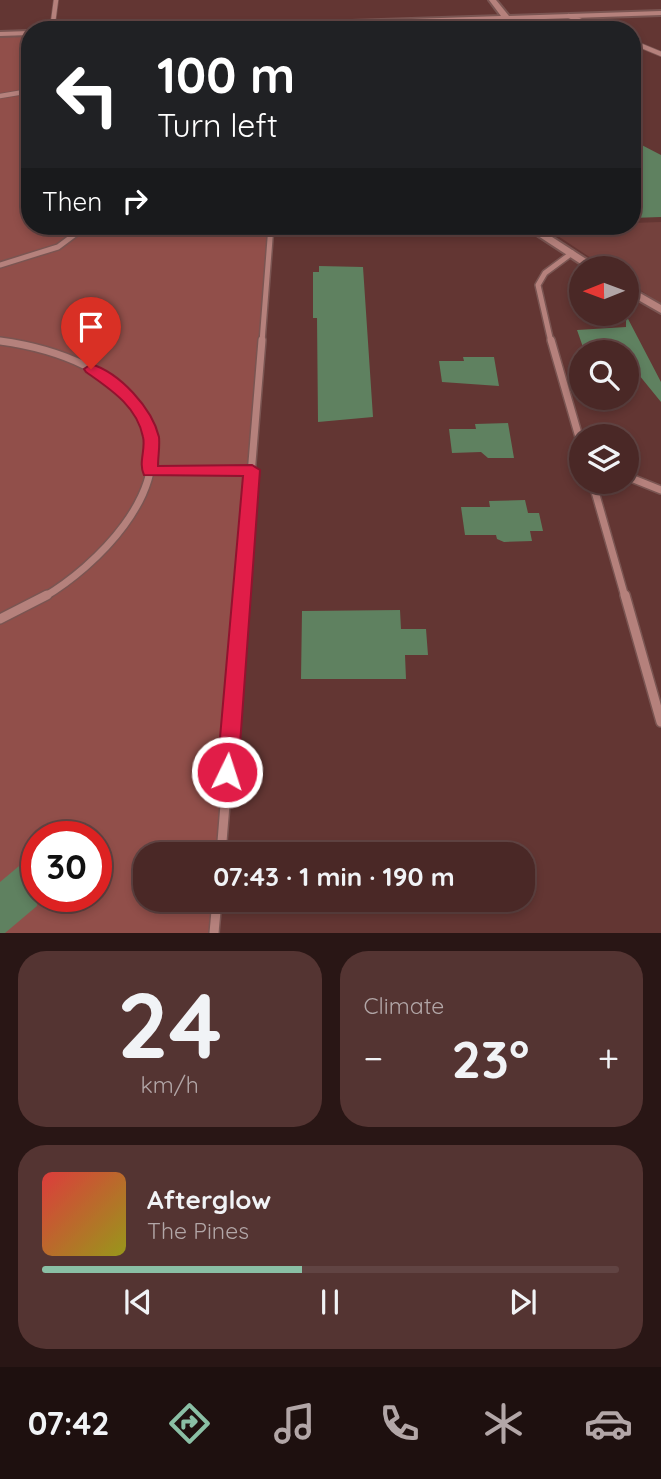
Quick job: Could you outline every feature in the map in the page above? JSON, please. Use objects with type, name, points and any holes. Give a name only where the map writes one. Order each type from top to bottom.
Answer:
[{"type":"main road","points":[[492,0],[506,17]]},
{"type":"main road","points":[[407,21],[661,13]]},
{"type":"main road","points":[[0,34],[21,33]]},
{"type":"main road","points":[[543,235],[577,256]]},
{"type":"main road","points":[[639,296],[661,310]]},
{"type":"street","points":[[53,21],[56,0]]},
{"type":"street","points":[[569,16],[581,21]]},
{"type":"street","points":[[641,46],[661,54]]},
{"type":"street","points":[[0,96],[21,92]]},
{"type":"street","points":[[0,265],[46,252],[75,235]]},
{"type":"street","points":[[221,842],[270,235]]},
{"type":"street","points":[[572,253],[545,273],[538,285],[575,424]]},
{"type":"street","points":[[0,341],[57,351],[122,390],[133,400],[148,426],[153,453],[146,489],[131,514],[93,560],[43,597],[0,619]]},
{"type":"street","points":[[149,471],[252,470]]},
{"type":"street","points":[[639,481],[661,490]]},
{"type":"street","points":[[596,494],[661,722]]},
{"type":"street","points":[[214,933],[216,912]]},
{"type":"shaded area","points":[[21,33],[21,235],[270,235],[220,842],[133,842],[133,912],[215,912],[213,933],[0,933],[0,34]]},
{"type":"shaded area","points":[[661,222],[661,304],[639,289],[639,256],[588,256],[556,235],[641,235],[641,223]]},
{"type":"building","points":[[641,145],[661,155],[661,217],[641,218]]},
{"type":"building","points":[[319,266],[363,267],[373,417],[318,422],[317,318],[313,318],[313,272],[319,272]]},
{"type":"building","points":[[632,326],[661,382],[661,402],[639,375],[639,340],[580,340],[577,330]]},
{"type":"building","points":[[463,357],[494,357],[499,386],[442,382],[439,361],[464,361]]},
{"type":"building","points":[[508,423],[514,458],[488,458],[481,452],[452,453],[449,429],[476,429],[475,424]]},
{"type":"building","points":[[525,500],[528,513],[539,513],[543,531],[530,531],[532,541],[504,542],[497,539],[496,535],[465,535],[461,507],[490,507],[489,501]]},
{"type":"building","points":[[400,610],[401,629],[426,629],[428,655],[405,655],[406,679],[301,679],[302,611]]},
{"type":"building","points":[[21,864],[21,912],[30,912],[5,933],[0,933],[0,882]]},
{"type":"route","points":[[91,369],[113,382],[133,400],[141,413],[151,438],[153,453],[149,471],[252,470],[227,772]]}]
